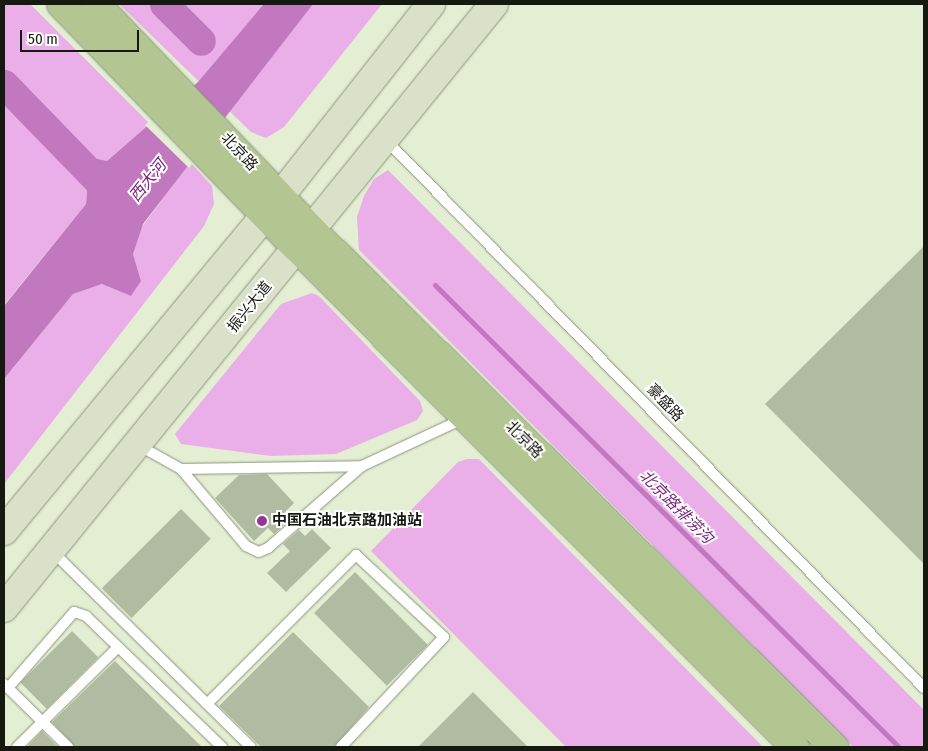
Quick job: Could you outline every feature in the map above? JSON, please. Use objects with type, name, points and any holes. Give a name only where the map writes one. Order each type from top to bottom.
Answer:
[{"type":"main road","points":[[61,4],[173,99]]},
{"type":"main road","points":[[96,4],[173,99]]},
{"type":"main road","points":[[4,531],[273,205],[431,4]]},
{"type":"main road","name":"振兴大道","points":[[4,608],[494,4]]},
{"type":"main road","name":"北京路","points":[[173,99],[305,239],[466,418],[795,747]]},
{"type":"main road","name":"北京路","points":[[305,239],[834,747]]},
{"type":"lane","name":"豪盛路","points":[[385,139],[924,688]]},
{"type":"lane","points":[[137,445],[181,469],[246,546],[259,552],[268,548],[362,466],[466,418]]},
{"type":"lane","points":[[181,469],[362,466]]},
{"type":"lane","points":[[51,550],[251,747]]},
{"type":"lane","points":[[207,704],[356,555],[444,638],[341,747]]},
{"type":"lane","points":[[68,747],[6,686],[74,612],[86,616],[222,747]]},
{"type":"lane","points":[[17,747],[118,647]]},
{"type":"shaded area","points":[[4,4],[30,4],[150,124],[107,161],[71,153],[66,157],[88,179],[86,204],[4,305]]},
{"type":"shaded area","points":[[119,4],[382,4],[284,127],[266,138],[251,132]]},
{"type":"shaded area","points":[[190,162],[212,186],[214,204],[204,226],[4,484],[4,379],[73,294],[102,284],[131,296],[141,281],[133,254],[136,235]]},
{"type":"shaded area","points":[[388,170],[924,710],[924,747],[853,747],[359,250],[357,217],[364,196],[374,179]]},
{"type":"shaded area","points":[[312,293],[319,296],[420,401],[423,411],[417,420],[336,454],[271,456],[181,444],[175,434],[281,304]]},
{"type":"shaded area","points":[[467,459],[479,459],[763,747],[566,747],[371,551],[458,462]]},
{"type":"water","name":"西大河","points":[[264,4],[313,4],[143,224],[133,254],[141,281],[131,296],[102,284],[73,294],[4,379],[4,306],[86,204],[88,179],[65,157],[71,153],[107,161],[198,82]]},
{"type":"pier","points":[[191,84],[226,119],[189,168],[145,125]]},
{"type":"building","points":[[924,246],[924,564],[765,404]]},
{"type":"building","points":[[267,474],[294,503],[283,514],[289,520],[274,534],[268,528],[254,541],[215,498],[239,475]]},
{"type":"building","points":[[181,509],[211,539],[132,618],[102,588]]},
{"type":"building","points":[[312,529],[331,548],[286,592],[267,573],[290,551],[283,544],[299,530],[305,536]]},
{"type":"building","points":[[355,572],[428,645],[387,686],[314,613]]},
{"type":"building","points":[[72,631],[98,657],[47,709],[20,683]]},
{"type":"building","points":[[293,632],[369,707],[334,747],[261,747],[219,706]]},
{"type":"building","points":[[115,661],[202,747],[75,747],[52,722]]},
{"type":"building","points":[[473,692],[528,747],[418,747]]},
{"type":"building","points":[[42,731],[58,747],[27,747]]},
{"type":"waterway","points":[[164,4],[201,41]]},
{"type":"waterway","points":[[4,84],[98,181]]},
{"type":"waterway","name":"北京路排涝沟","points":[[435,285],[899,747]]},
{"type":"place","name":"中国石油北京路加油站","points":[[262,521]]}]
